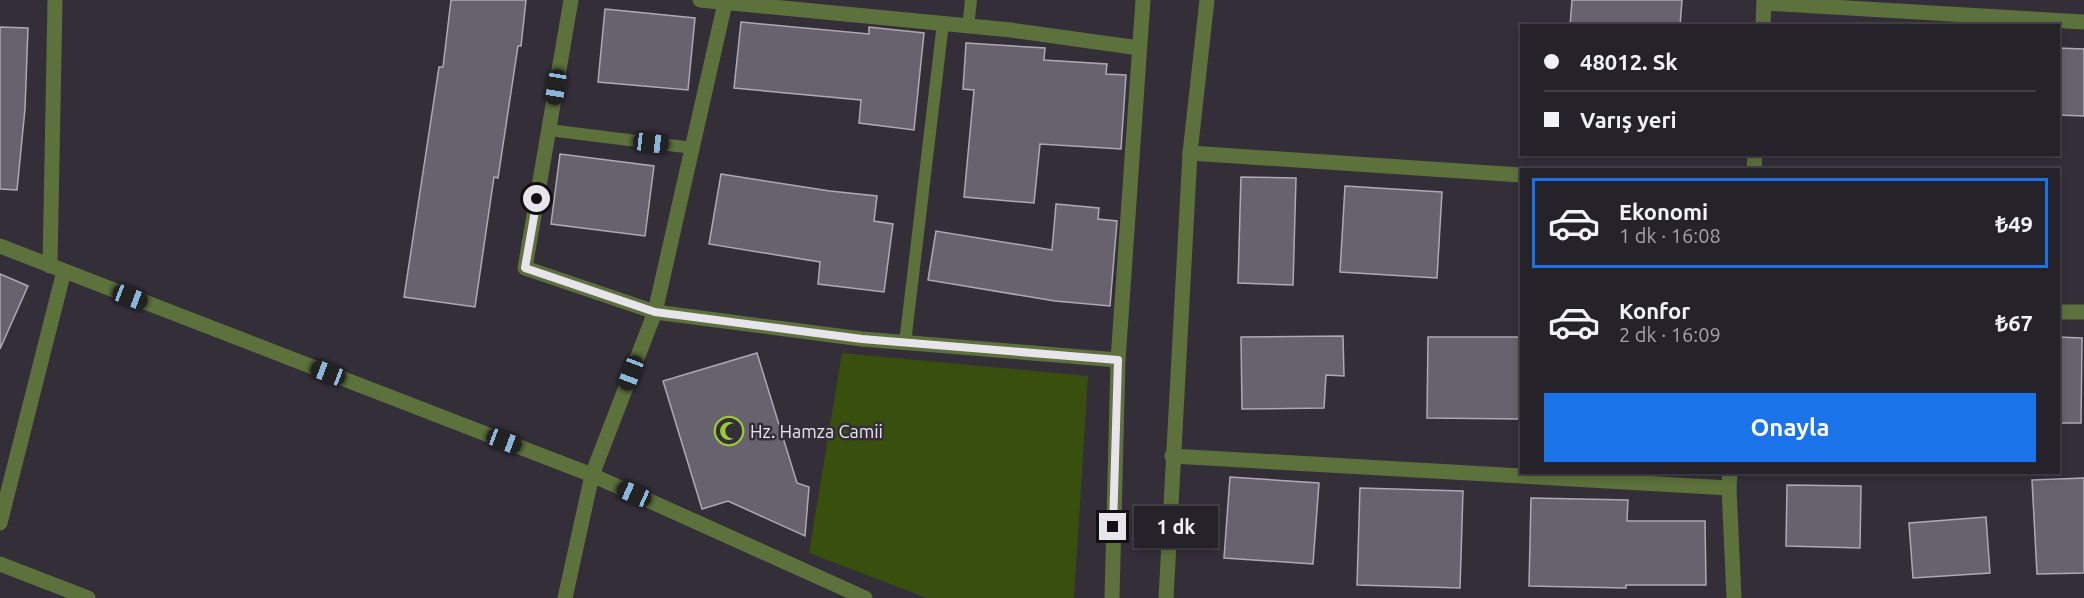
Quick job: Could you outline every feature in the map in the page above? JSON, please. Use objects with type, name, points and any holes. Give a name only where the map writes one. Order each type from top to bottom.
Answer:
[{"type":"street","points":[[0,523],[57,268],[55,0]]},
{"type":"street","points":[[571,0],[525,268],[655,312],[862,339],[1118,360]]},
{"type":"street","points":[[700,0],[1011,30],[1139,48]]},
{"type":"street","points":[[1112,598],[1118,360],[1143,0]]},
{"type":"street","points":[[1166,598],[1190,153],[1207,0]]},
{"type":"street","points":[[1763,24],[1764,2],[2084,21]]},
{"type":"street","points":[[565,598],[592,475],[655,312],[725,3]]},
{"type":"street","points":[[1190,153],[1520,175]]},
{"type":"street","points":[[0,246],[592,475],[865,598]]},
{"type":"street","points":[[2060,312],[2084,312]]},
{"type":"street","points":[[1172,456],[1729,488]]},
{"type":"street","points":[[1730,474],[1734,598]]},
{"type":"street","points":[[0,564],[88,598]]},
{"type":"lane","points":[[968,27],[971,0]]},
{"type":"lane","points":[[905,343],[943,23]]},
{"type":"lane","points":[[549,130],[693,148]]},
{"type":"green space","points":[[842,353],[1088,376],[1074,598],[927,598],[809,553]]},
{"type":"building","points":[[451,0],[526,0],[521,46],[518,46],[498,178],[494,177],[475,307],[404,297],[439,67],[443,67]]},
{"type":"building","points":[[1572,0],[1682,0],[1680,24],[1570,24]]},
{"type":"building","points":[[605,9],[695,18],[688,90],[598,82]]},
{"type":"building","points":[[741,22],[869,34],[869,27],[924,33],[914,130],[859,123],[861,100],[734,88]]},
{"type":"building","points":[[0,27],[28,28],[25,109],[17,190],[0,189]]},
{"type":"building","points":[[966,43],[1045,48],[1044,60],[1107,64],[1106,74],[1126,75],[1121,149],[1040,144],[1034,203],[964,197],[974,90],[963,89]]},
{"type":"building","points":[[2060,48],[2084,49],[2084,116],[2060,115]]},
{"type":"building","points":[[560,154],[654,166],[645,236],[551,224]]},
{"type":"building","points":[[721,174],[877,196],[874,221],[893,224],[884,292],[818,284],[820,262],[709,244]]},
{"type":"building","points":[[1241,177],[1296,178],[1293,285],[1238,283]]},
{"type":"building","points":[[1345,186],[1442,192],[1437,278],[1340,272]]},
{"type":"building","points":[[1056,204],[1099,208],[1098,219],[1117,221],[1110,306],[1055,301],[928,280],[936,231],[1052,250]]},
{"type":"building","points":[[0,274],[28,286],[0,349]]},
{"type":"building","points":[[1343,336],[1344,376],[1326,375],[1324,408],[1242,409],[1241,337]]},
{"type":"building","points":[[1428,337],[1520,337],[1519,419],[1427,418]]},
{"type":"building","points":[[2060,337],[2082,338],[2081,423],[2060,423]]},
{"type":"building","name":"Hz. Hamza Camii","points":[[757,353],[797,483],[809,487],[805,536],[728,501],[702,509],[663,381]]},
{"type":"building","points":[[1230,477],[1319,483],[1313,564],[1224,558]]},
{"type":"building","points":[[2084,478],[2084,573],[2037,574],[2032,480]]},
{"type":"building","points":[[1787,485],[1861,486],[1860,548],[1786,546]]},
{"type":"building","points":[[1360,488],[1463,491],[1460,588],[1357,585]]},
{"type":"building","points":[[1531,498],[1628,500],[1627,521],[1705,521],[1706,585],[1626,585],[1626,588],[1529,586]]},
{"type":"building","points":[[1986,517],[1990,573],[1913,578],[1909,523]]},
{"type":"place","name":"Hz. Hamza Camii","points":[[729,431]]},
{"type":"route","points":[[537,199],[525,268],[655,312],[862,339],[1118,360],[1113,527]]}]
